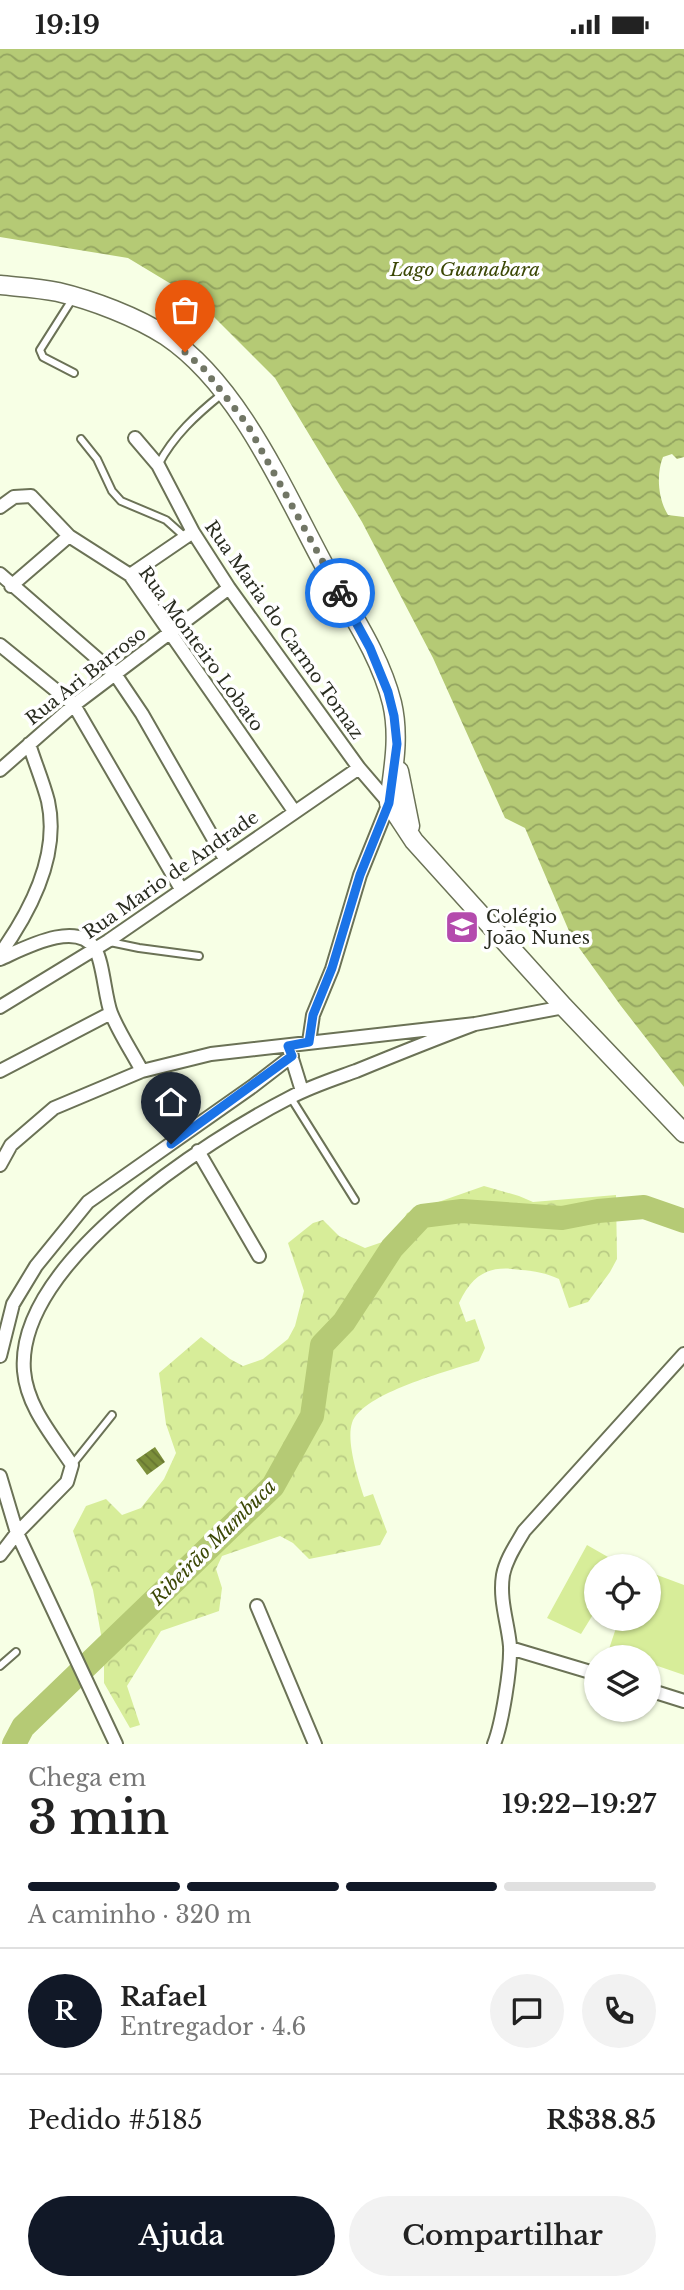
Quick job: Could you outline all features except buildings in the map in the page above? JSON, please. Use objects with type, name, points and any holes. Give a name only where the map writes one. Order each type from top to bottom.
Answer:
[{"type":"main road","points":[[0,285],[56,292],[105,307],[165,336],[204,369],[224,393],[247,424],[370,648],[388,692],[394,716],[401,792],[414,841]]},
{"type":"main road","points":[[397,744],[389,803],[414,841],[564,1007],[684,1133]]},
{"type":"street","name":"Rua Maria do Carmo Tomaz","points":[[135,438],[158,465],[189,534],[359,768],[389,803]]},
{"type":"street","name":"Rua Monteiro Lobato","points":[[0,507],[14,497],[31,496],[69,536],[130,575],[294,811]]},
{"type":"street","points":[[130,575],[189,534]]},
{"type":"street","points":[[11,586],[69,536]]},
{"type":"street","points":[[0,574],[115,674],[142,714],[225,859]]},
{"type":"street","name":"Rua Ari Barroso","points":[[0,769],[74,705],[229,588]]},
{"type":"street","points":[[0,645],[74,705],[181,889]]},
{"type":"street","points":[[0,956],[33,900],[46,857],[50,831],[48,803],[29,744]]},
{"type":"street","name":"Rua Mario de Andrade","points":[[0,1007],[108,941],[359,768]]},
{"type":"street","points":[[309,1042],[313,1015],[332,968],[360,875],[389,803]]},
{"type":"street","points":[[0,956],[72,935],[95,949],[111,1013],[142,1071]]},
{"type":"street","points":[[0,1356],[13,1304],[36,1266],[88,1202],[253,1086],[290,1051],[309,1042],[475,1024],[564,1007]]},
{"type":"street","points":[[0,1071],[111,1013]]},
{"type":"street","points":[[0,1555],[17,1533],[67,1482],[72,1465],[34,1408],[28,1391],[24,1369],[25,1347],[27,1332],[34,1315],[62,1274],[96,1233],[143,1192],[198,1151],[296,1094],[475,1024]]},
{"type":"street","points":[[0,1165],[11,1145],[54,1108],[142,1071],[211,1054],[290,1051]]},
{"type":"street","points":[[290,1051],[296,1094]]},
{"type":"street","points":[[198,1151],[259,1256]]},
{"type":"street","points":[[494,1744],[502,1717],[510,1648],[502,1598],[503,1575],[511,1554],[524,1531],[684,1354]]},
{"type":"street","points":[[0,1476],[17,1533],[116,1744]]},
{"type":"street","points":[[257,1606],[315,1744]]},
{"type":"street","points":[[510,1648],[584,1670]]},
{"type":"street","points":[[661,1694],[684,1701]]},
{"type":"lane","points":[[74,297],[40,350],[43,357],[74,373]]},
{"type":"lane","points":[[158,465],[169,445],[193,418],[224,393]]},
{"type":"lane","points":[[81,439],[97,460],[112,491],[121,501],[147,510],[189,534]]},
{"type":"lane","points":[[108,941],[139,949],[199,955]]},
{"type":"lane","points":[[296,1094],[355,1200]]},
{"type":"lane","points":[[72,1465],[112,1415]]},
{"type":"lane","points":[[0,1666],[16,1652]]},
{"type":"green space","points":[[484,1186],[533,1202],[616,1195],[617,1259],[610,1272],[588,1302],[569,1308],[559,1279],[550,1275],[510,1269],[491,1270],[470,1284],[459,1303],[466,1322],[475,1319],[485,1348],[479,1361],[389,1393],[359,1412],[352,1423],[352,1450],[364,1497],[373,1494],[387,1532],[380,1545],[309,1559],[293,1543],[280,1536],[222,1556],[216,1569],[222,1588],[219,1611],[161,1631],[127,1686],[140,1725],[130,1728],[104,1683],[104,1651],[93,1590],[73,1531],[86,1506],[106,1499],[122,1515],[141,1508],[164,1479],[176,1453],[166,1424],[159,1373],[201,1337],[243,1366],[263,1359],[288,1339],[295,1326],[304,1291],[288,1243],[313,1223],[323,1220],[339,1236],[365,1248],[394,1238],[407,1213]]},
{"type":"green space","points":[[587,1545],[603,1554],[584,1554],[584,1629],[581,1634],[547,1618]]},
{"type":"green space","points":[[661,1576],[684,1585],[684,1675],[661,1667],[661,1645],[610,1645],[615,1631],[661,1631]]},
{"type":"water","name":"Lago Guanabara","points":[[0,49],[684,49],[684,457],[677,459],[672,454],[663,457],[659,479],[662,502],[668,515],[684,517],[684,1087],[572,938],[525,828],[505,818],[433,658],[362,522],[275,378],[196,299],[128,258],[0,237]]},
{"type":"waterway","name":"Ribeirão Mumbuca","points":[[14,1744],[23,1727],[273,1486],[312,1416],[322,1345],[344,1322],[392,1248],[422,1216],[462,1211],[562,1218],[598,1211],[644,1207],[684,1221]]},
{"type":"way so far","points":[[185,352],[204,369],[247,424],[340,593]]},
{"type":"place","name":"Colégio João Nunes","points":[[462,927]]},
{"type":"route","points":[[171,1144],[292,1056],[288,1046],[309,1042],[313,1015],[332,968],[360,875],[389,803],[397,744],[392,704],[370,648],[340,593]]}]
